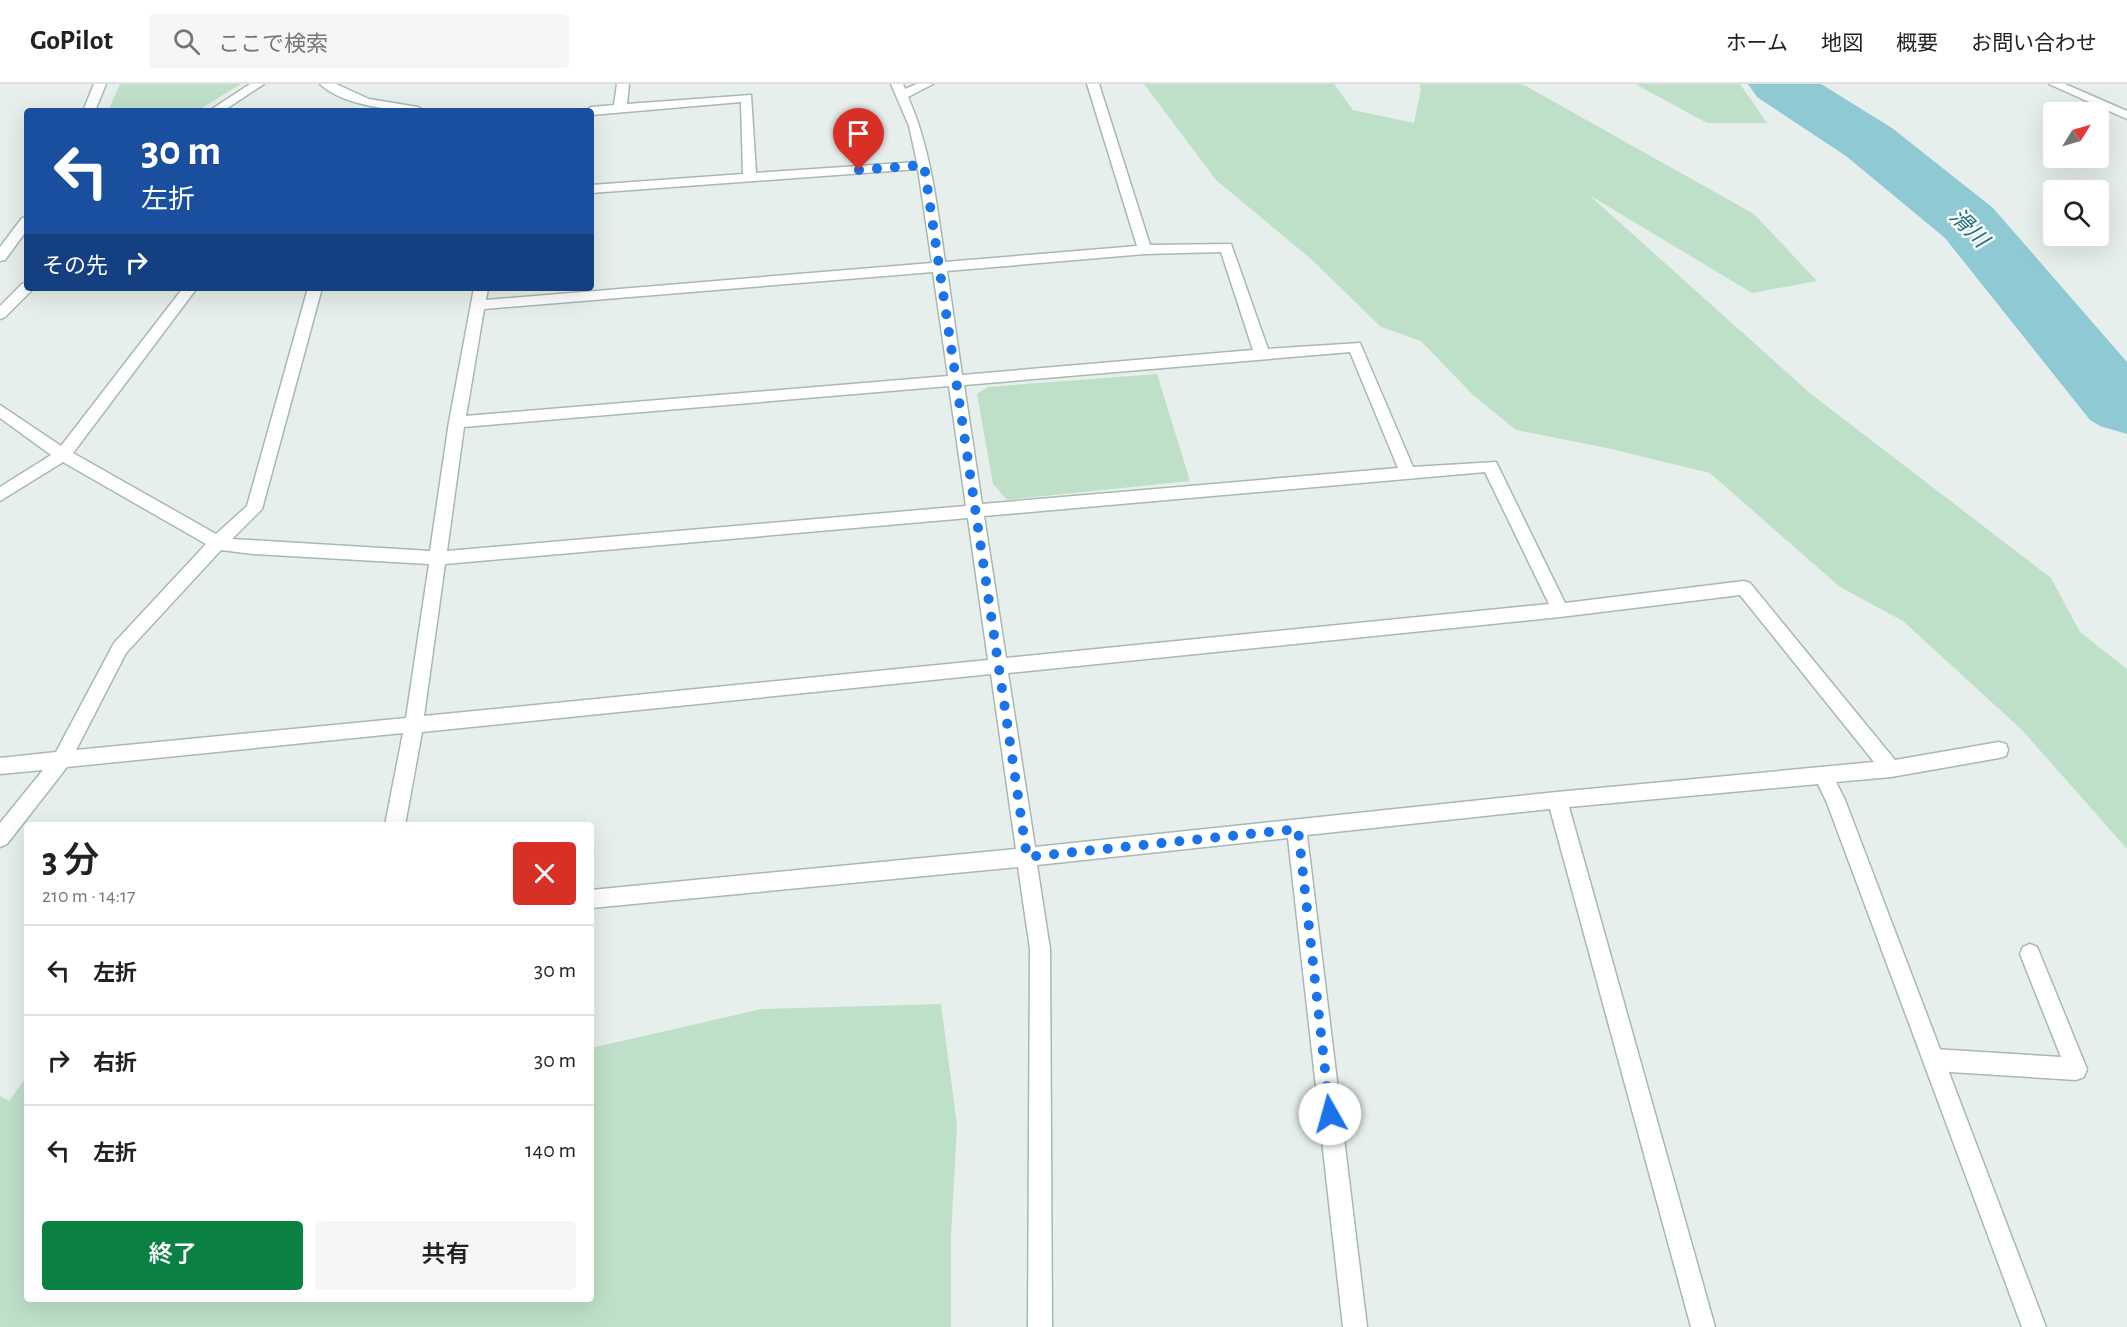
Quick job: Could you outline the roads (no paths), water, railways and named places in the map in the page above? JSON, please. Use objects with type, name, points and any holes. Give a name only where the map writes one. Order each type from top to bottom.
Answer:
[{"type":"street","points":[[90,108],[100,84]]},
{"type":"street","points":[[220,108],[258,84]]},
{"type":"street","points":[[326,84],[366,102],[401,108]]},
{"type":"street","points":[[620,108],[623,84]]},
{"type":"street","points":[[927,84],[900,90],[915,126],[924,165],[1040,950],[1040,1327]]},
{"type":"street","points":[[1093,84],[1145,250]]},
{"type":"street","points":[[2055,84],[2127,115]]},
{"type":"street","points":[[594,111],[747,98],[750,177]]},
{"type":"street","points":[[594,189],[924,165]]},
{"type":"street","points":[[0,257],[24,224]]},
{"type":"street","points":[[479,304],[938,269],[1145,250],[1226,247],[1262,354]]},
{"type":"street","points":[[0,314],[24,290]]},
{"type":"street","points":[[0,495],[63,454],[188,291]]},
{"type":"street","points":[[0,838],[60,762],[120,648],[217,543],[254,509],[314,291]]},
{"type":"street","points":[[396,822],[414,726],[457,422],[481,291]]},
{"type":"street","points":[[457,422],[1355,347],[1407,472]]},
{"type":"street","points":[[0,410],[63,454],[217,543],[253,548],[438,558],[1490,466],[1560,610]]},
{"type":"street","points":[[0,766],[60,762],[1560,610],[1744,588],[1891,769]]},
{"type":"street","points":[[594,899],[1027,857],[1557,800],[1891,769],[1999,750]]},
{"type":"street","points":[[1823,776],[1836,800],[2034,1327]]},
{"type":"street","points":[[1557,800],[1703,1327]]},
{"type":"street","points":[[1298,829],[1355,1327]]},
{"type":"street","points":[[1934,1060],[2076,1069],[2030,954]]},
{"type":"waterway","name":"滑川","points":[[1779,84],[1869,142],[1969,223],[2117,401],[2127,407]]}]
